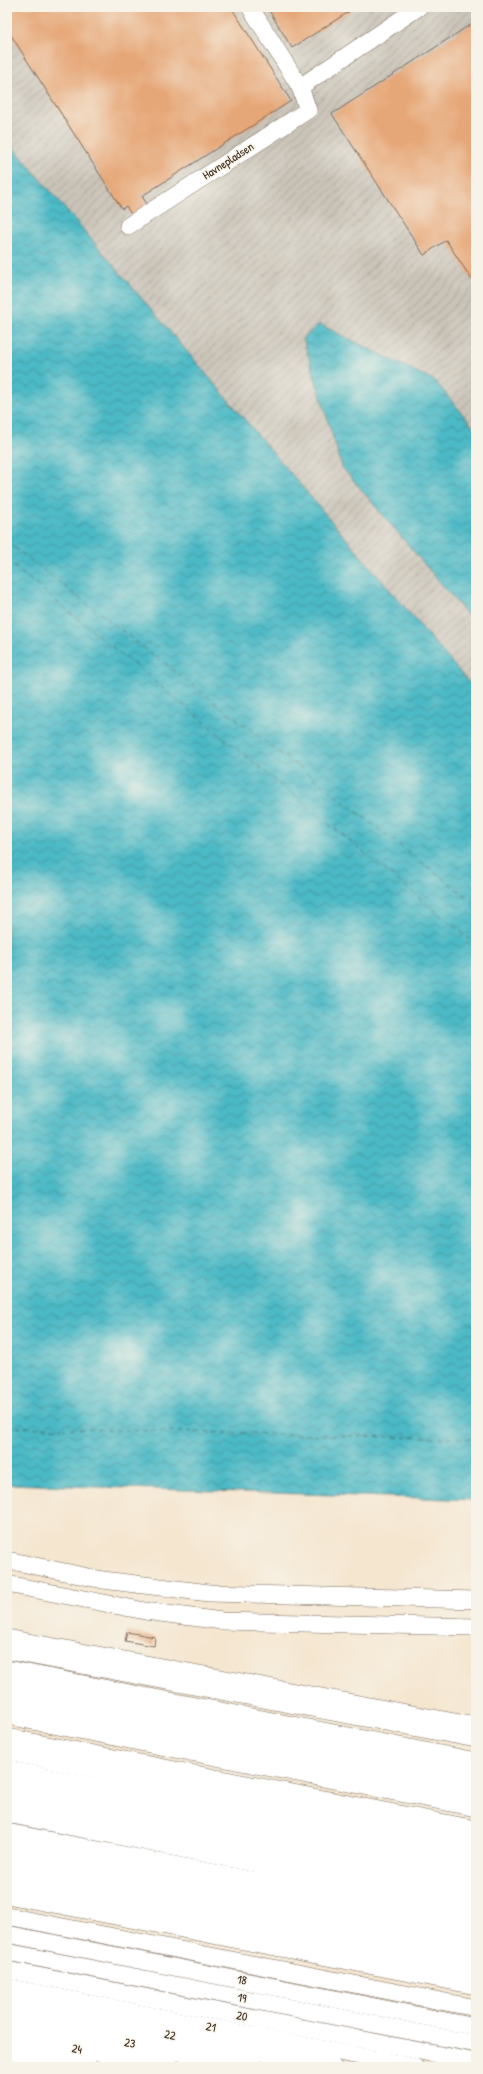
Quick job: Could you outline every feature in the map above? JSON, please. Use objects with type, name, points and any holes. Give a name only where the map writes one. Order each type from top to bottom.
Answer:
[{"type":"lane","name":"Havnepladsen","points":[[128,226],[308,110],[300,87],[250,7]]},
{"type":"lane","points":[[300,87],[419,7]]},
{"type":"lane","points":[[7,1560],[102,1580],[208,1593],[476,1600]]},
{"type":"lane","points":[[7,1584],[145,1612],[222,1621],[476,1627]]},
{"type":"lane","points":[[7,1638],[476,1726]]},
{"type":"lane","points":[[7,1651],[476,1739]]},
{"type":"lane","points":[[7,1668],[476,1761]]},
{"type":"lane","points":[[7,1684],[476,1776]]},
{"type":"lane","points":[[7,1700],[476,1793]]},
{"type":"lane","points":[[7,1716],[476,1808]]},
{"type":"lane","points":[[7,1737],[476,1829]]},
{"type":"lane","points":[[7,1752],[476,1845]]},
{"type":"lane","points":[[7,1768],[476,1861]]},
{"type":"lane","points":[[7,1784],[476,1876]]},
{"type":"lane","points":[[7,1800],[476,1892]]},
{"type":"lane","points":[[7,1814],[476,1908]]},
{"type":"lane","points":[[7,1832],[476,1924]]},
{"type":"lane","points":[[7,1847],[476,1939]]},
{"type":"lane","points":[[7,1863],[474,1972]]},
{"type":"lane","points":[[7,1879],[474,1972]]},
{"type":"lane","points":[[7,1894],[474,1972]]},
{"type":"lane","points":[[7,1916],[476,2008]]},
{"type":"lane","name":"18","points":[[7,1934],[476,2026]]},
{"type":"lane","name":"19","points":[[7,1952],[476,2044]]},
{"type":"lane","name":"20","points":[[7,1970],[476,2062]]},
{"type":"lane","points":[[446,2003],[458,2000],[465,1993],[474,1972]]},
{"type":"lane","name":"21","points":[[7,1987],[415,2067]]},
{"type":"lane","name":"22","points":[[7,2003],[333,2067]]},
{"type":"lane","name":"23","points":[[7,2019],[253,2067]]},
{"type":"lane","name":"24","points":[[7,2035],[171,2067]]},
{"type":"lane","points":[[7,2051],[90,2067]]},
{"type":"shaded area","points":[[7,7],[476,7],[476,691],[7,140]]},
{"type":"water","points":[[7,140],[476,691],[476,1500],[7,1484]]},
{"type":"water","points":[[319,324],[435,381],[476,430],[476,625],[342,467],[303,338]]},
{"type":"building","points":[[7,7],[231,7],[291,101],[142,196],[148,206],[132,216],[126,206],[122,209],[7,29]]},
{"type":"building","points":[[267,7],[351,7],[353,9],[292,48]]},
{"type":"building","points":[[476,21],[476,277],[472,280],[446,240],[424,255],[332,114]]},
{"type":"building","points":[[127,1632],[155,1637],[154,1646],[125,1641]]},
{"type":"ferry route","points":[[7,542],[476,904]]},
{"type":"ferry route","points":[[7,561],[476,944]]},
{"type":"ferry route","points":[[7,1427],[476,1439]]}]
